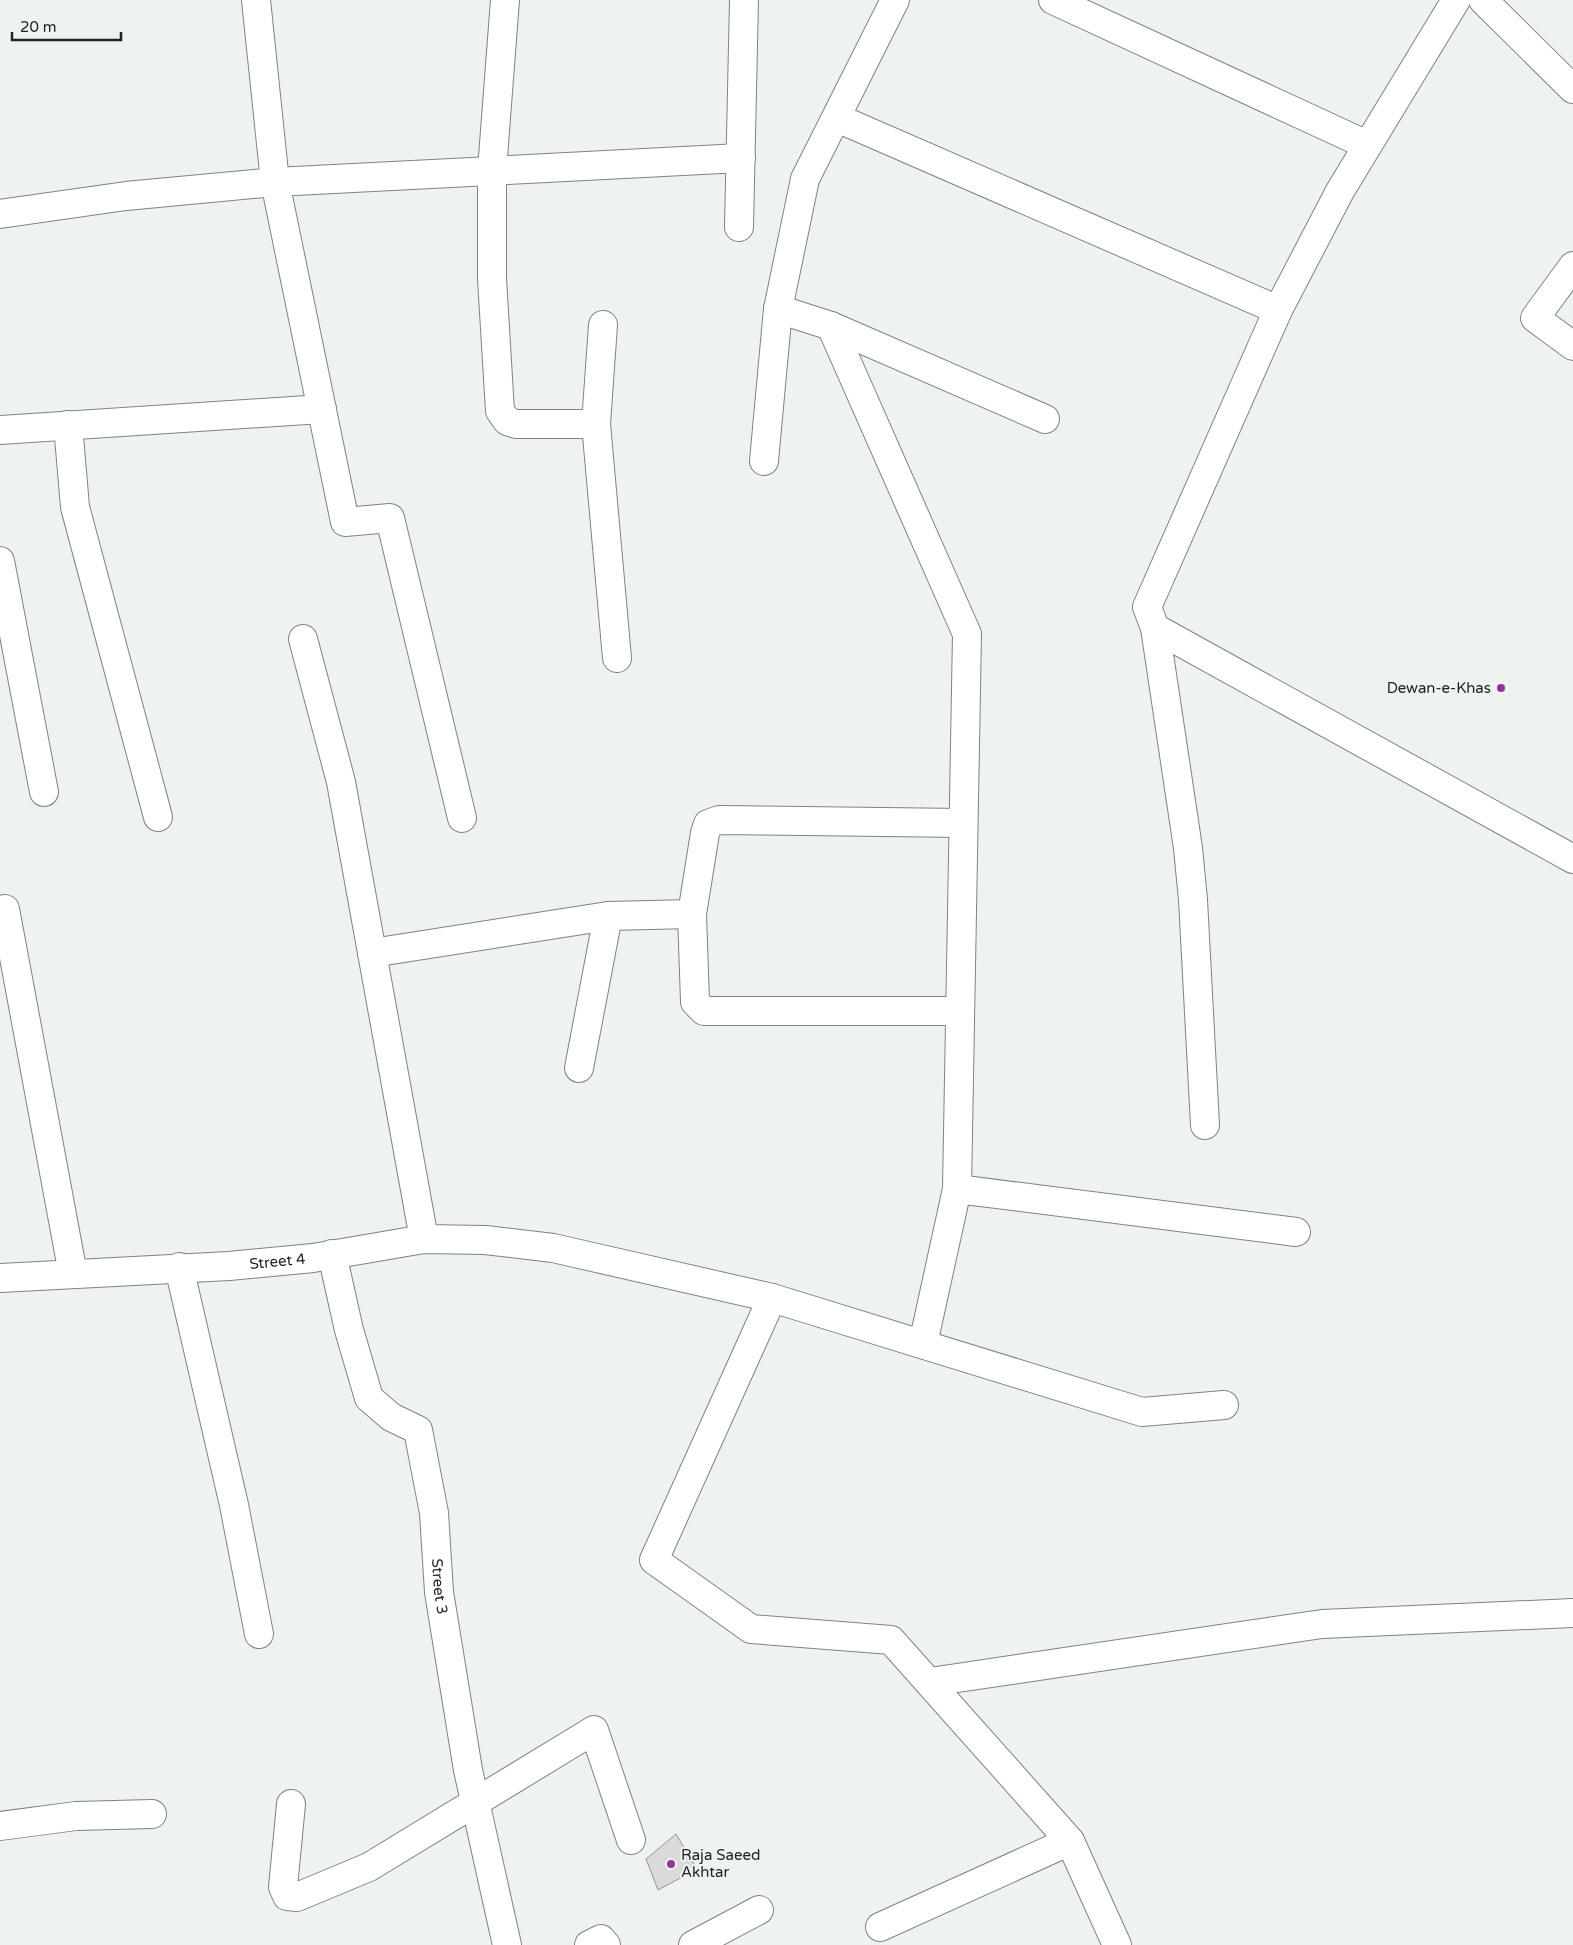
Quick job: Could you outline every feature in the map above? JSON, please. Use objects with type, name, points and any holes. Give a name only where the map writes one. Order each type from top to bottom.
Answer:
[{"type":"street","points":[[256,0],[275,182],[345,522],[390,518],[462,818]]},
{"type":"street","points":[[505,0],[492,170],[492,279],[500,411],[507,421],[516,424],[596,424]]},
{"type":"street","points":[[739,227],[744,0]]},
{"type":"street","points":[[764,461],[778,309],[805,179],[895,0]]},
{"type":"street","points":[[1054,0],[1367,145]]},
{"type":"street","points":[[1205,1125],[1190,866],[1155,628],[1147,607],[1278,310],[1340,192],[1456,0]]},
{"type":"street","points":[[1483,0],[1573,89]]},
{"type":"street","points":[[837,118],[1278,310]]},
{"type":"street","points":[[0,214],[126,196],[275,182],[741,158]]},
{"type":"street","points":[[1573,266],[1535,318],[1573,346]]},
{"type":"street","points":[[778,309],[831,326],[1044,419]]},
{"type":"street","points":[[604,325],[596,424],[617,658]]},
{"type":"street","points":[[831,326],[967,634],[957,1189],[923,1344]]},
{"type":"street","points":[[0,430],[322,409]]},
{"type":"street","points":[[68,425],[75,507],[158,817]]},
{"type":"street","points":[[0,561],[44,792]]},
{"type":"street","points":[[1155,628],[1573,859]]},
{"type":"street","points":[[303,639],[341,782],[424,1239]]},
{"type":"street","points":[[960,1011],[704,1011],[695,1002],[692,914],[708,824],[719,820],[964,823]]},
{"type":"street","points":[[5,909],[73,1274]]},
{"type":"street","points":[[372,953],[608,916],[692,914]]},
{"type":"street","points":[[579,1068],[608,916]]},
{"type":"street","points":[[957,1189],[1296,1232]]},
{"type":"street","name":"Street 4","points":[[0,1278],[179,1267],[229,1266],[332,1254],[424,1239],[485,1240],[553,1248],[772,1298],[1142,1412],[1224,1405]]},
{"type":"street","name":"Street 3","points":[[332,1254],[349,1330],[369,1398],[390,1417],[418,1430],[424,1452],[434,1513],[438,1592],[475,1804],[507,1945]]},
{"type":"street","points":[[179,1267],[234,1505],[258,1634]]},
{"type":"street","points":[[772,1298],[654,1560],[751,1629],[891,1640],[1070,1841],[1117,1945]]},
{"type":"street","points":[[930,1682],[1322,1624],[1573,1612]]},
{"type":"street","points":[[291,1804],[283,1887],[287,1896],[297,1897],[370,1867],[594,1730],[631,1840]]},
{"type":"street","points":[[0,1826],[76,1816],[152,1814]]},
{"type":"street","points":[[880,1927],[1070,1841]]},
{"type":"street","points":[[693,1945],[759,1910]]},
{"type":"street","points":[[590,1945],[601,1939],[606,1945]]},
{"type":"building","name":"Raja Saeed Akhtar","points":[[676,1834],[697,1869],[658,1890],[646,1859]]},
{"type":"place","name":"Dewan-e-Khas","points":[[1501,688]]},
{"type":"place","name":"Raja Saeed Akhtar","points":[[671,1864]]}]
